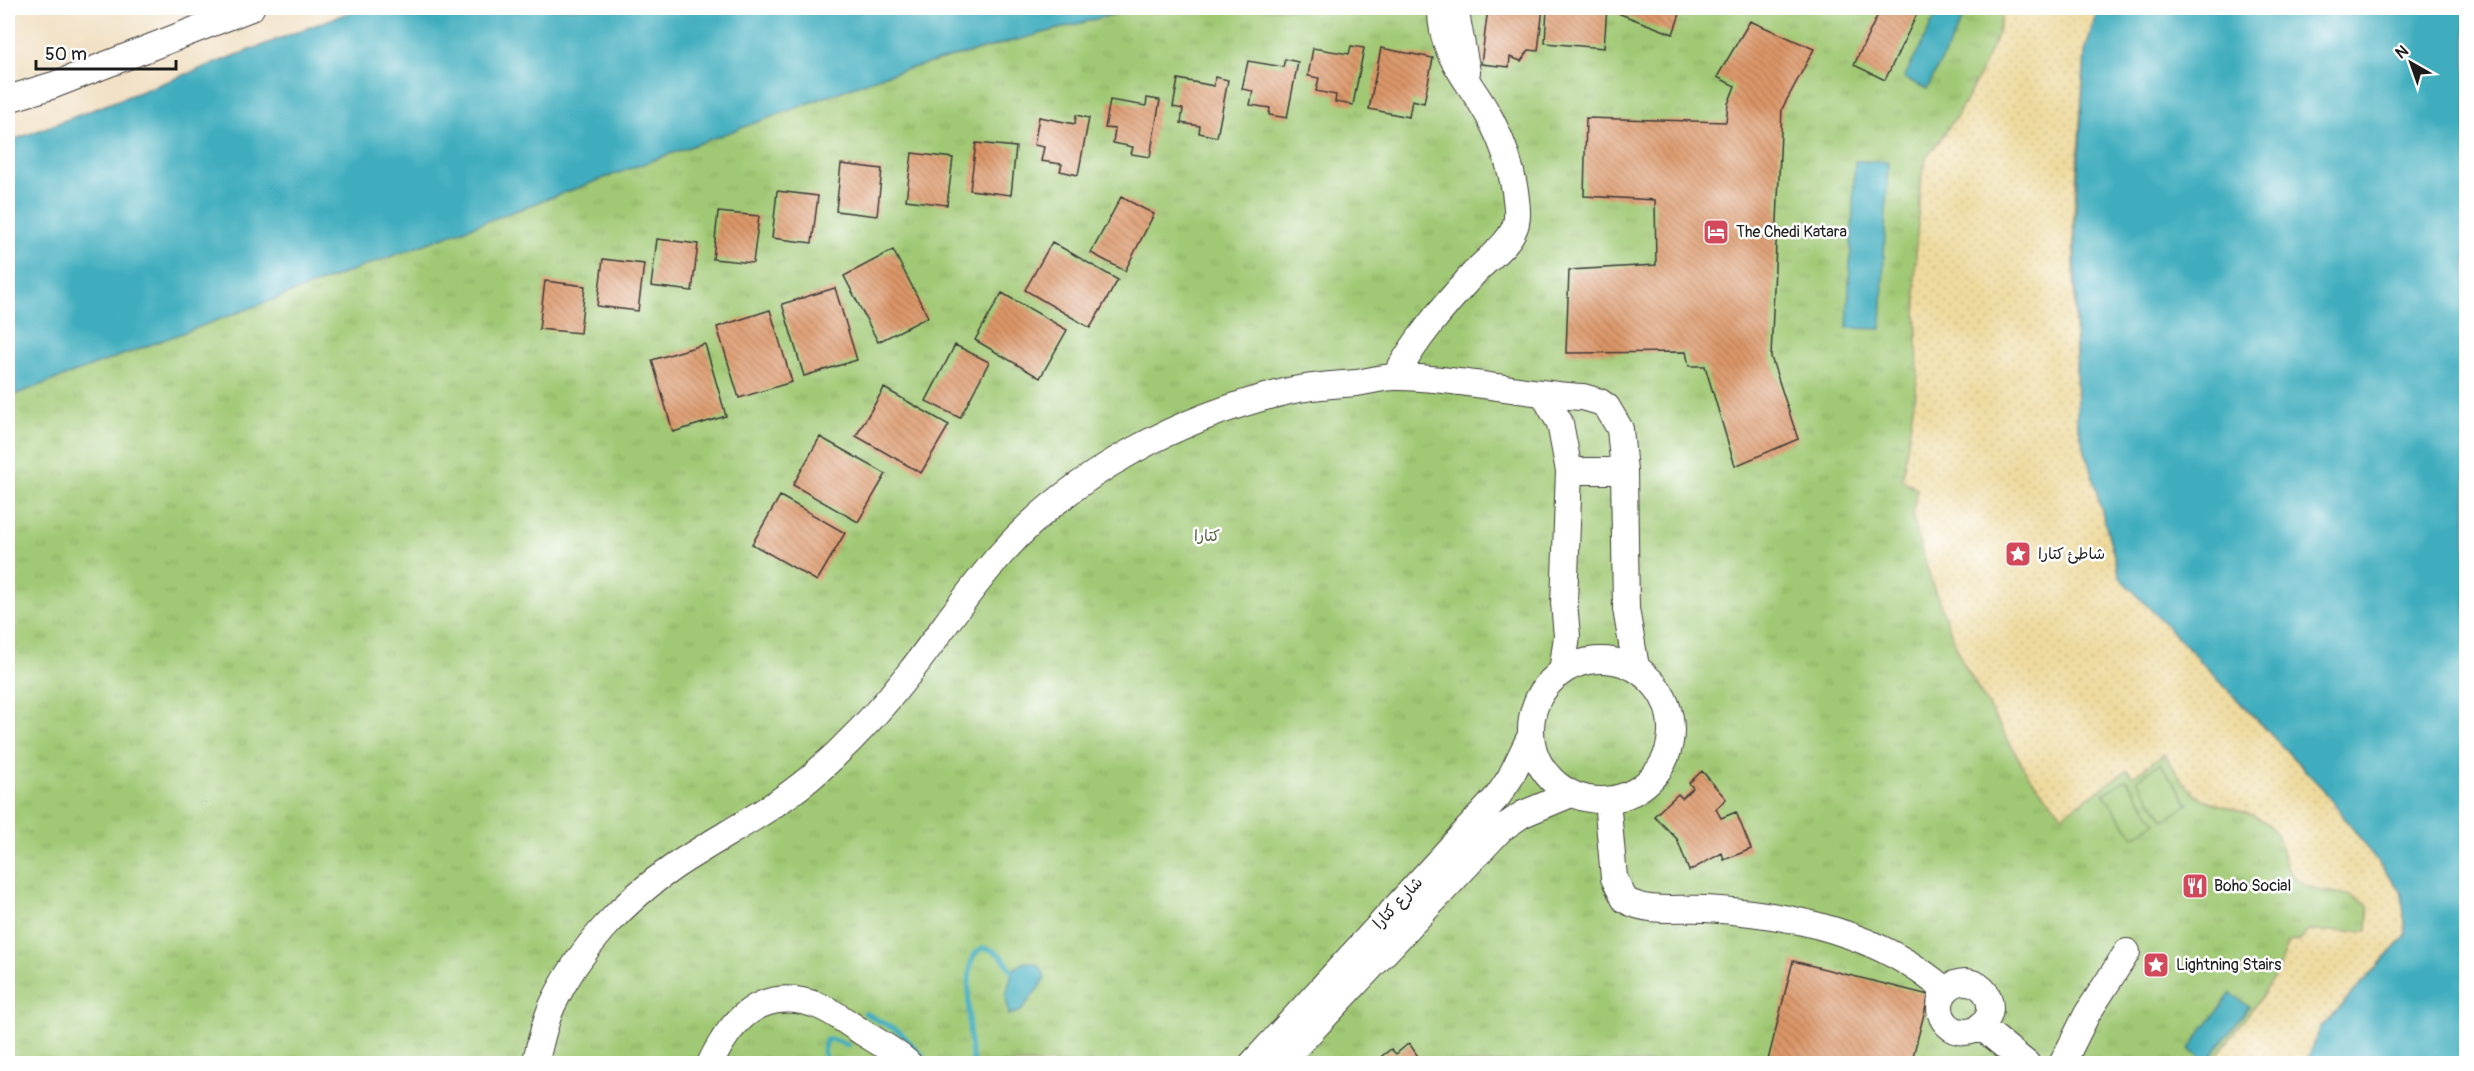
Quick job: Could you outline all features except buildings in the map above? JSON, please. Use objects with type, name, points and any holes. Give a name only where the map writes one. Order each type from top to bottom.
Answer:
[{"type":"street","points":[[8,99],[54,85],[251,8]]},
{"type":"street","points":[[1395,377],[1420,338],[1474,272],[1507,239],[1516,224],[1517,208],[1512,175],[1493,123],[1469,84],[1458,71],[1443,38],[1441,8]]},
{"type":"street","points":[[1455,8],[1469,84]]},
{"type":"street","points":[[535,1064],[551,1008],[566,981],[602,930],[647,886],[681,862],[755,819],[809,779],[837,753],[890,697],[1003,552],[1066,494],[1141,447],[1170,432],[1232,408],[1291,390],[1395,377],[1591,399],[1607,407],[1613,413],[1620,429],[1624,471],[1626,609],[1636,667],[1645,675],[1661,693],[1670,714],[1671,735],[1667,754],[1658,772],[1644,786],[1627,796],[1608,800],[1583,798],[1571,794],[1556,784],[1543,770],[1535,754],[1531,735],[1532,717],[1538,699],[1548,684],[1562,672],[1584,662],[1608,660],[1631,666],[1645,675]]},
{"type":"street","points":[[1544,395],[1560,423],[1569,471],[1564,603],[1567,636],[1562,672]]},
{"type":"street","points":[[1569,471],[1624,471]]},
{"type":"street","name":"شارع كتارا","points":[[1252,1064],[1498,796],[1510,778],[1531,735]]},
{"type":"street","name":"شارع كتارا","points":[[1280,1064],[1502,830],[1522,814],[1571,794]]},
{"type":"street","points":[[1608,800],[1614,878],[1625,900],[1648,909],[1773,914],[1864,940],[1894,952],[1921,968],[1946,991]]},
{"type":"street","points":[[2062,1064],[2087,1014],[2127,952]]},
{"type":"street","points":[[1964,982],[1983,990],[1989,998],[1990,1009],[1987,1019],[1971,1031],[1960,1031],[1951,1027],[1944,1020],[1940,1010],[1946,991],[1964,982]]},
{"type":"street","points":[[710,1064],[723,1037],[752,1008],[766,1003],[791,1000],[819,1006],[909,1064]]},
{"type":"street","points":[[1980,1026],[2027,1064]]},
{"type":"green space","name":"كتارا","points":[[1137,8],[2098,8],[2085,52],[2120,577],[2402,894],[2320,1029],[2306,1063],[8,1064],[8,397],[885,75]]},
{"type":"green space","points":[[2160,763],[2188,804],[2165,820],[2137,780]]},
{"type":"green space","points":[[2126,779],[2156,822],[2134,837],[2104,794]]},
{"type":"sand","name":"شاطئ كتارا","points":[[2005,8],[2098,8],[2085,52],[2073,224],[2077,421],[2120,577],[2323,789],[2402,894],[2406,935],[2320,1029],[2306,1063],[2213,1063],[2265,991],[2282,960],[2288,942],[2300,941],[2308,931],[2367,931],[2369,907],[2351,896],[2319,890],[2301,883],[2290,872],[2277,837],[2268,824],[2250,815],[2199,797],[2185,784],[2164,754],[2133,776],[2127,770],[2063,815],[2029,776],[1962,661],[1930,578],[1916,531],[1913,510],[1917,488],[1902,480],[1918,375],[1915,271],[1920,187],[1926,158],[1957,116],[1977,80],[1996,38]]},
{"type":"water","points":[[360,8],[1137,8],[885,75],[8,397],[8,142]]},
{"type":"water","points":[[1940,8],[1968,8],[1927,89],[1904,78]]},
{"type":"water","points":[[2098,8],[2466,8],[2466,1063],[2306,1063],[2320,1029],[2406,935],[2402,894],[2323,789],[2120,577],[2077,421],[2075,225],[2085,52]]},
{"type":"water","points":[[1855,161],[1888,162],[1881,329],[1847,328]]},
{"type":"water","points":[[1024,962],[1039,966],[1045,979],[1021,1011],[1009,1015],[1006,996],[1012,971]]},
{"type":"water","points":[[2231,993],[2249,1007],[2207,1062],[2189,1049]]},
{"type":"waterway","points":[[974,1064],[970,1042],[969,1010],[969,978],[973,957],[983,948],[993,951],[1012,971]]},
{"type":"waterway","points":[[865,1013],[900,1032],[930,1064]]},
{"type":"waterway","points":[[828,1064],[823,1052],[826,1040],[831,1039],[847,1045]]},
{"type":"place","name":"The Chedi Katara","points":[[1716,232]]},
{"type":"place","name":"شاطئ كتارا","points":[[2018,554]]},
{"type":"place","name":"Boho Social","points":[[2195,886]]},
{"type":"place","name":"Lightning Stairs","points":[[2156,965]]}]
